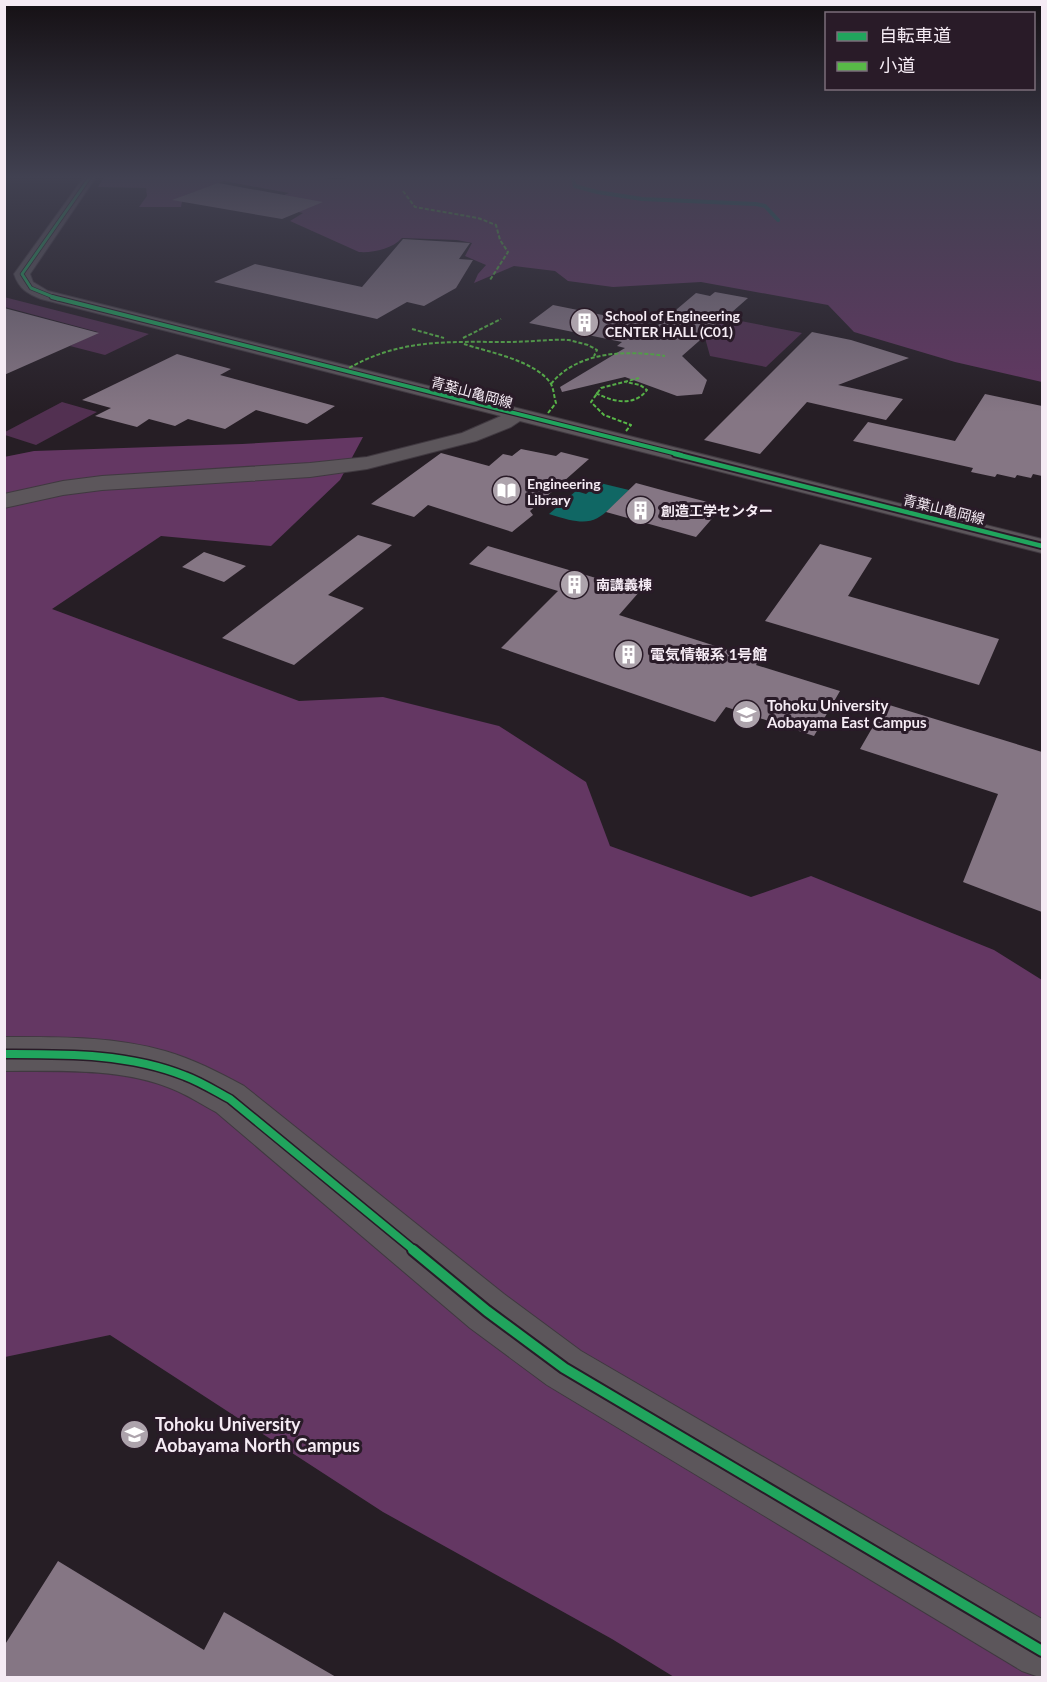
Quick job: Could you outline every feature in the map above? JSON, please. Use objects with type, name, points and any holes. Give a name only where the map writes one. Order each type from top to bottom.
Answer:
[{"type":"street","name":"青葉山亀岡線","points":[[35,255],[22,274],[24,283],[32,291],[47,296],[1042,546]]},
{"type":"street","points":[[4,501],[63,488],[102,483],[310,470],[367,463],[469,437],[504,423],[515,415]]},
{"type":"street","points":[[4,1054],[41,1054],[143,1062],[184,1075],[230,1099],[487,1311],[564,1368],[1042,1651]]},
{"type":"shaded area","points":[[1042,255],[1042,382],[955,362],[854,332],[828,305],[701,282],[613,287],[568,281],[555,271],[514,266],[474,283],[486,265],[465,256]]},
{"type":"shaded area","points":[[4,297],[149,334],[105,355],[70,346],[98,332],[5,307]]},
{"type":"shaded area","points":[[715,316],[802,333],[766,367],[710,356],[702,327]]},
{"type":"shaded area","points":[[62,402],[97,412],[36,445],[5,435],[5,432]]},
{"type":"shaded area","points":[[363,437],[340,480],[271,546],[161,536],[52,609],[299,701],[383,697],[499,726],[586,782],[610,846],[751,897],[811,876],[994,950],[1042,980],[1042,1677],[674,1677],[612,1639],[383,1512],[110,1335],[5,1357],[4,457],[34,451],[242,444]]},
{"type":"shaded area","points":[[600,483],[629,490],[594,520],[576,521],[549,514],[576,491],[586,494]]},
{"type":"building","points":[[389,255],[461,255],[459,259],[473,260],[456,288],[424,306],[407,302],[377,319],[214,282],[255,264],[362,287]]},
{"type":"building","points":[[715,292],[748,298],[682,356],[707,380],[702,394],[677,396],[625,377],[562,392],[560,387],[625,348],[617,346],[622,342],[529,323],[553,305],[657,326],[696,293],[710,296]]},
{"type":"building","points":[[4,308],[57,322],[99,333],[4,375]]},
{"type":"building","points":[[812,332],[851,340],[909,358],[838,385],[903,399],[886,420],[807,402],[760,454],[704,440]]},
{"type":"building","points":[[177,354],[231,369],[220,375],[335,406],[307,424],[256,410],[225,429],[188,419],[175,426],[149,419],[137,427],[95,416],[111,408],[82,400]]},
{"type":"building","points":[[985,394],[1042,406],[1042,476],[1033,474],[1031,478],[1017,475],[1015,478],[997,474],[995,477],[971,472],[973,468],[853,441],[868,422],[955,441]]},
{"type":"building","name":"Engineering Library","points":[[521,449],[556,456],[561,452],[589,459],[530,511],[533,515],[512,532],[428,505],[414,517],[371,504],[441,453],[489,466],[503,454],[512,456]]},
{"type":"building","name":"創造工学センター","points":[[636,483],[723,506],[696,537],[606,512]]},
{"type":"building","points":[[358,535],[392,545],[328,595],[364,608],[294,665],[222,638]]},
{"type":"building","points":[[820,544],[872,558],[848,596],[999,639],[979,685],[765,621]]},
{"type":"building","name":"電気情報系 1号館","points":[[488,546],[640,591],[619,615],[759,660],[756,665],[840,691],[814,736],[726,707],[715,722],[501,648],[558,591],[469,564]]},
{"type":"building","points":[[204,552],[246,566],[224,582],[182,567]]},
{"type":"building","points":[[886,704],[1042,752],[1042,912],[963,882],[998,794],[860,749]]},
{"type":"building","points":[[58,1561],[204,1650],[224,1612],[336,1677],[4,1677],[4,1646]]},
{"type":"marked path","points":[[490,280],[506,255]]},
{"type":"marked path","points":[[463,338],[501,319]]},
{"type":"marked path","points":[[412,329],[444,338]]},
{"type":"marked path","points":[[344,371],[384,351],[406,345],[428,343],[569,340],[597,350],[594,356]]},
{"type":"marked path","points":[[464,344],[511,359],[544,376],[552,386],[556,403],[548,413]]},
{"type":"marked path","points":[[551,384],[566,370],[599,356],[631,352],[665,356]]},
{"type":"marked path","points":[[626,431],[631,425],[604,415],[591,402],[601,388],[639,378]]},
{"type":"marked path","points":[[596,393],[623,402],[637,399],[647,390],[640,385],[626,382]]},
{"type":"cycle path","points":[[35,255],[22,274],[23,279],[28,286],[47,296],[1042,546]]},
{"type":"cycle path","points":[[4,1054],[96,1057],[143,1063],[190,1077],[230,1099],[487,1311],[564,1368],[1042,1651]]},
{"type":"place","name":"School of Engineering CENTER HALL (C01)","points":[[584,323]]},
{"type":"place","name":"Engineering Library","points":[[506,491]]},
{"type":"place","name":"創造工学センター","points":[[640,510]]},
{"type":"place","name":"南講義棟","points":[[575,584]]},
{"type":"place","name":"電気情報系 1号館","points":[[629,654]]},
{"type":"place","name":"Tohoku University Aobayama East Campus","points":[[746,714]]},
{"type":"place","name":"Tohoku University Aobayama North Campus","points":[[134,1434]]}]
